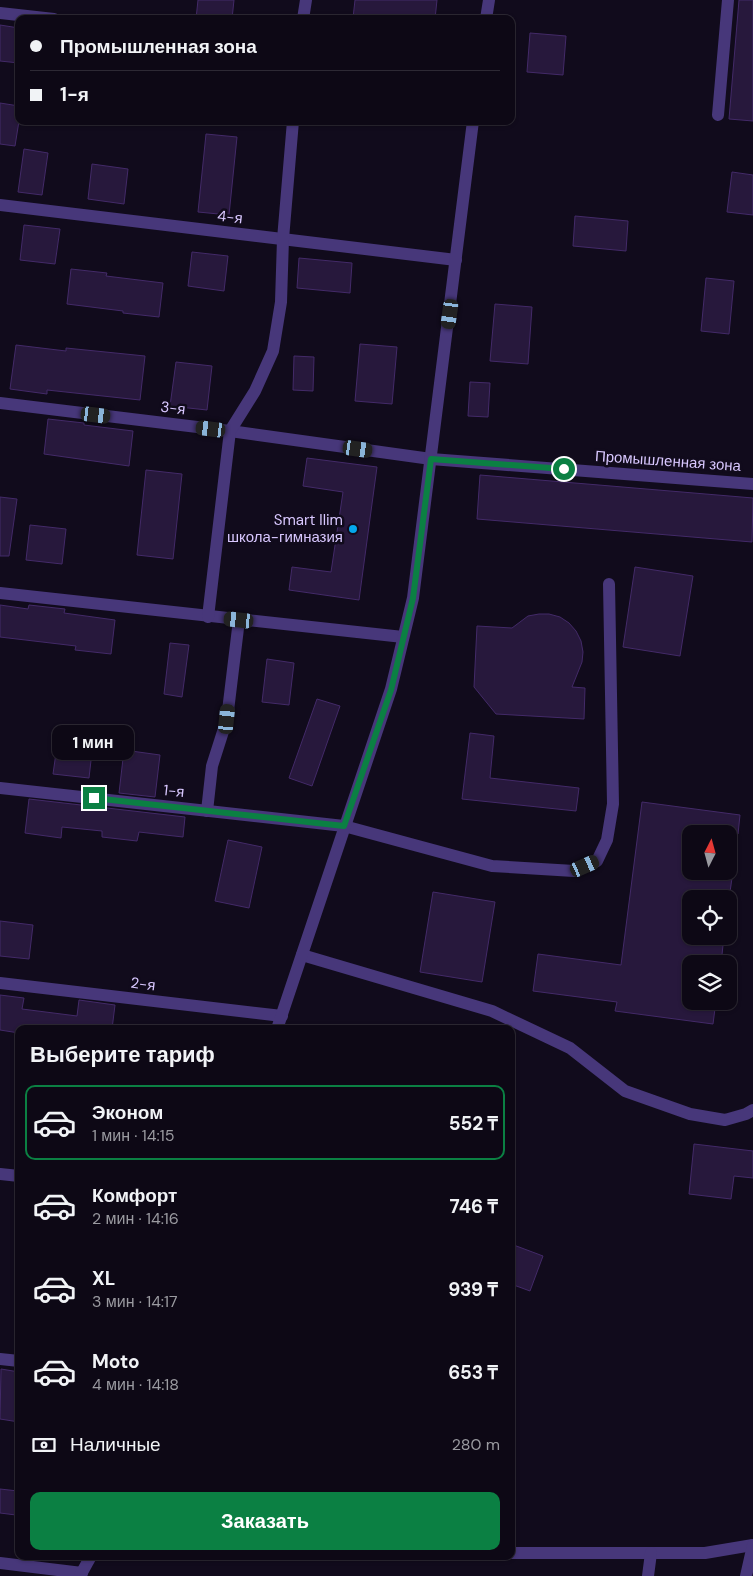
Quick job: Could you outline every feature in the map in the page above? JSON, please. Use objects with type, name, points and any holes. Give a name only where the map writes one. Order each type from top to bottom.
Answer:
[{"type":"street","points":[[304,15],[306,0]]},
{"type":"street","points":[[487,15],[489,0]]},
{"type":"street","points":[[718,115],[728,0]]},
{"type":"street","points":[[0,13],[18,15]]},
{"type":"street","points":[[208,617],[230,431],[255,391],[273,351],[281,302],[283,239],[293,125]]},
{"type":"street","points":[[279,1025],[391,690],[413,598],[473,125]]},
{"type":"street","name":"4-я","points":[[0,205],[456,260]]},
{"type":"street","name":"3-я","points":[[0,403],[230,431],[431,459]]},
{"type":"street","name":"Промышленная зона","points":[[431,459],[753,484]]},
{"type":"street","name":"1-я","points":[[0,788],[344,826],[492,866],[574,871],[597,861],[607,840],[613,804],[609,584]]},
{"type":"street","points":[[0,593],[404,637]]},
{"type":"street","points":[[207,811],[212,766],[227,719],[239,620]]},
{"type":"street","points":[[302,955],[492,1011],[570,1048],[625,1091],[690,1114],[725,1120],[753,1110]]},
{"type":"street","name":"2-я","points":[[0,983],[282,1016]]},
{"type":"street","points":[[0,1174],[15,1176]]},
{"type":"street","points":[[0,1358],[15,1360]]},
{"type":"street","points":[[515,1553],[705,1553],[753,1545],[746,1576]]},
{"type":"street","points":[[648,1576],[651,1553]]},
{"type":"street","points":[[0,1564],[81,1574],[88,1560]]},
{"type":"building","points":[[198,0],[234,0],[232,15],[196,15]]},
{"type":"building","points":[[355,0],[437,0],[435,15],[353,15]]},
{"type":"building","points":[[739,0],[753,0],[753,121],[729,119]]},
{"type":"building","points":[[0,25],[15,27],[15,63],[0,61]]},
{"type":"building","points":[[530,33],[566,36],[563,75],[527,72]]},
{"type":"building","points":[[0,103],[15,105],[15,125],[18,125],[15,146],[0,144]]},
{"type":"building","points":[[206,134],[237,137],[229,215],[198,212]]},
{"type":"building","points":[[24,149],[48,153],[42,195],[18,192]]},
{"type":"building","points":[[92,164],[128,169],[124,204],[88,199]]},
{"type":"building","points":[[732,172],[753,175],[753,215],[727,212]]},
{"type":"building","points":[[575,216],[628,221],[626,251],[573,246]]},
{"type":"building","points":[[24,225],[60,229],[55,264],[20,260]]},
{"type":"building","points":[[192,252],[228,256],[224,291],[188,286]]},
{"type":"building","points":[[299,258],[352,263],[350,293],[297,288]]},
{"type":"building","points":[[71,269],[107,273],[106,276],[163,283],[159,317],[67,304]]},
{"type":"building","points":[[706,278],[734,281],[729,334],[701,331]]},
{"type":"building","points":[[495,304],[532,307],[528,364],[490,361]]},
{"type":"building","points":[[360,344],[397,347],[392,404],[355,401]]},
{"type":"building","points":[[16,345],[66,351],[66,348],[145,356],[140,400],[47,390],[47,394],[10,389]]},
{"type":"building","points":[[294,356],[314,357],[313,391],[293,390]]},
{"type":"building","points":[[176,362],[212,366],[207,410],[170,406]]},
{"type":"building","points":[[470,382],[490,383],[488,417],[468,416]]},
{"type":"building","points":[[48,419],[133,431],[129,466],[44,454]]},
{"type":"building","name":"Smart llim школа-гимназия","points":[[307,458],[377,467],[359,600],[289,590],[292,567],[331,572],[343,492],[303,486]]},
{"type":"building","points":[[146,470],[182,474],[173,559],[137,555]]},
{"type":"building","points":[[480,475],[753,498],[752,542],[477,519]]},
{"type":"building","points":[[0,497],[17,499],[9,556],[0,556]]},
{"type":"building","points":[[30,525],[66,529],[62,564],[26,560]]},
{"type":"building","points":[[635,567],[693,576],[680,656],[623,647]]},
{"type":"building","points":[[0,605],[28,609],[29,605],[65,609],[64,613],[115,620],[111,654],[75,650],[76,646],[0,637]]},
{"type":"building","points":[[539,614],[560,617],[576,631],[581,641],[582,662],[572,687],[585,688],[584,719],[496,714],[474,687],[477,626],[512,628],[528,616]]},
{"type":"building","points":[[170,643],[189,645],[182,697],[164,694]]},
{"type":"building","points":[[267,659],[294,663],[289,705],[262,702]]},
{"type":"building","points":[[317,699],[340,706],[312,786],[289,778]]},
{"type":"building","points":[[470,733],[494,736],[490,778],[579,788],[576,811],[462,799]]},
{"type":"building","points":[[58,739],[93,743],[89,778],[53,774]]},
{"type":"building","points":[[124,750],[160,755],[155,797],[119,793]]},
{"type":"building","points":[[29,799],[185,817],[183,837],[139,832],[137,841],[102,837],[102,831],[62,827],[61,838],[25,833]]},
{"type":"building","points":[[642,802],[740,815],[738,834],[738,825],[682,825],[682,880],[732,880],[730,890],[682,890],[682,945],[723,945],[722,955],[682,955],[682,1010],[715,1010],[713,1024],[615,1011],[617,1002],[533,991],[538,954],[621,965]]},
{"type":"building","points":[[228,840],[262,847],[249,908],[215,901]]},
{"type":"building","points":[[433,892],[495,902],[482,982],[420,972]]},
{"type":"building","points":[[0,921],[33,925],[29,959],[0,956]]},
{"type":"building","points":[[0,995],[24,998],[22,1009],[77,1016],[79,1000],[115,1005],[112,1025],[15,1025],[15,1032],[0,1030]]},
{"type":"building","points":[[694,1144],[753,1151],[753,1178],[734,1176],[731,1199],[689,1194]]},
{"type":"building","points":[[515,1246],[543,1256],[530,1291],[515,1285]]},
{"type":"building","points":[[1,1369],[15,1371],[15,1421],[0,1419]]},
{"type":"building","points":[[0,1489],[15,1491],[15,1515],[0,1513]]},
{"type":"place","name":"Smart llim школа-гимназия","points":[[353,529]]},
{"type":"route","points":[[94,798],[344,826],[391,690],[413,598],[431,459],[564,469]]}]
